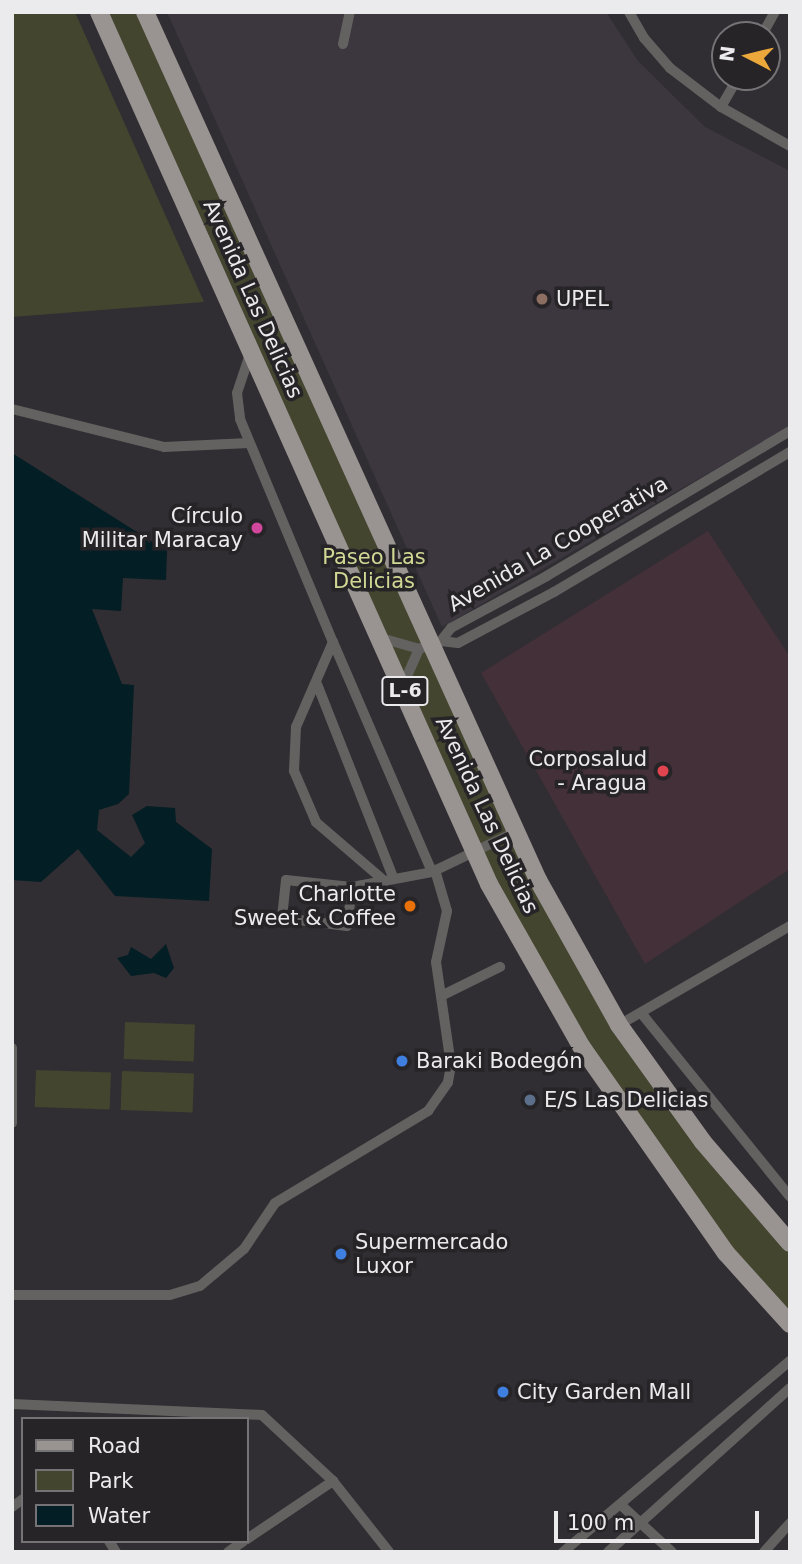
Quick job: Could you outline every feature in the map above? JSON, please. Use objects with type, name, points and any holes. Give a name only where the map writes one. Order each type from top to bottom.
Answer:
[{"type":"main road","name":"Avenida Las Delicias","points":[[99,12],[403,685],[474,850],[581,1046],[726,1253],[790,1324]]},
{"type":"main road","name":"Avenida Las Delicias","points":[[145,12],[514,832],[619,1025],[703,1142],[790,1243]]},
{"type":"street","points":[[343,44],[350,12]]},
{"type":"street","points":[[629,12],[644,38],[670,68],[721,107],[790,146]]},
{"type":"street","points":[[721,107],[730,91]]},
{"type":"street","points":[[12,1295],[170,1295],[200,1286],[244,1249],[275,1203],[412,1122],[434,1104],[448,1082],[452,1065],[436,962],[447,911],[433,871],[249,443],[237,393],[251,351]]},
{"type":"street","points":[[12,408],[164,447],[249,443]]},
{"type":"street","name":"Avenida La Cooperativa","points":[[430,645],[451,628],[547,576],[790,431]]},
{"type":"street","name":"Avenida La Cooperativa","points":[[430,645],[458,643],[554,592],[790,452]]},
{"type":"street","points":[[381,638],[430,645],[403,685]]},
{"type":"street","points":[[333,642],[296,727],[294,771],[316,822],[387,877]]},
{"type":"street","points":[[317,684],[387,877]]},
{"type":"street","points":[[352,887],[347,926],[282,918],[286,880],[352,887],[387,877],[433,871],[514,832]]},
{"type":"street","points":[[619,1025],[790,926]]},
{"type":"street","points":[[441,996],[499,967]]},
{"type":"street","points":[[642,1014],[790,1197]]},
{"type":"street","points":[[12,1048],[12,1123]]},
{"type":"street","points":[[563,1552],[790,1361]]},
{"type":"street","points":[[608,1552],[642,1525],[790,1388]]},
{"type":"street","points":[[12,1404],[262,1415],[333,1481],[389,1552]]},
{"type":"street","points":[[248,1538],[333,1481]]},
{"type":"street","points":[[621,1505],[672,1552]]},
{"type":"street","points":[[764,1552],[790,1523]]},
{"type":"shaded area","name":"UPEL","points":[[167,12],[606,12],[638,61],[705,127],[790,171],[790,426],[442,627]]},
{"type":"shaded area","name":"Corposalud - Aragua","points":[[708,531],[790,657],[790,869],[645,964],[481,673]]},
{"type":"green space","points":[[12,12],[75,12],[204,302],[12,317]]},
{"type":"green space","name":"Paseo Las Delicias","points":[[99,12],[145,12],[429,639],[619,1025],[790,1243],[790,1324],[581,1046],[489,884]]},
{"type":"green space","points":[[125,1022],[195,1024],[194,1061],[124,1059]]},
{"type":"green space","points":[[36,1070],[111,1073],[110,1110],[35,1107]]},
{"type":"green space","points":[[122,1071],[194,1074],[193,1112],[121,1110]]},
{"type":"water","points":[[12,453],[167,551],[166,580],[123,578],[121,611],[92,609],[122,684],[134,685],[129,794],[118,804],[99,810],[97,830],[131,857],[145,843],[132,815],[147,806],[175,808],[176,822],[212,849],[209,901],[115,896],[78,849],[41,882],[12,880]]},
{"type":"water","points":[[166,944],[174,968],[166,978],[154,973],[131,976],[117,958],[128,955],[131,947],[151,959]]},
{"type":"place","name":"UPEL","points":[[542,299]]},
{"type":"place","name":"Círculo Militar Maracay","points":[[257,528]]},
{"type":"place","name":"Corposalud - Aragua","points":[[663,771]]},
{"type":"place","name":"Charlotte Sweet & Coffee","points":[[410,906]]},
{"type":"place","name":"Baraki Bodegón","points":[[402,1061]]},
{"type":"place","name":"E/S Las Delicias","points":[[530,1100]]},
{"type":"place","name":"Supermercado Luxor","points":[[341,1254]]},
{"type":"place","name":"City Garden Mall","points":[[503,1392]]}]
